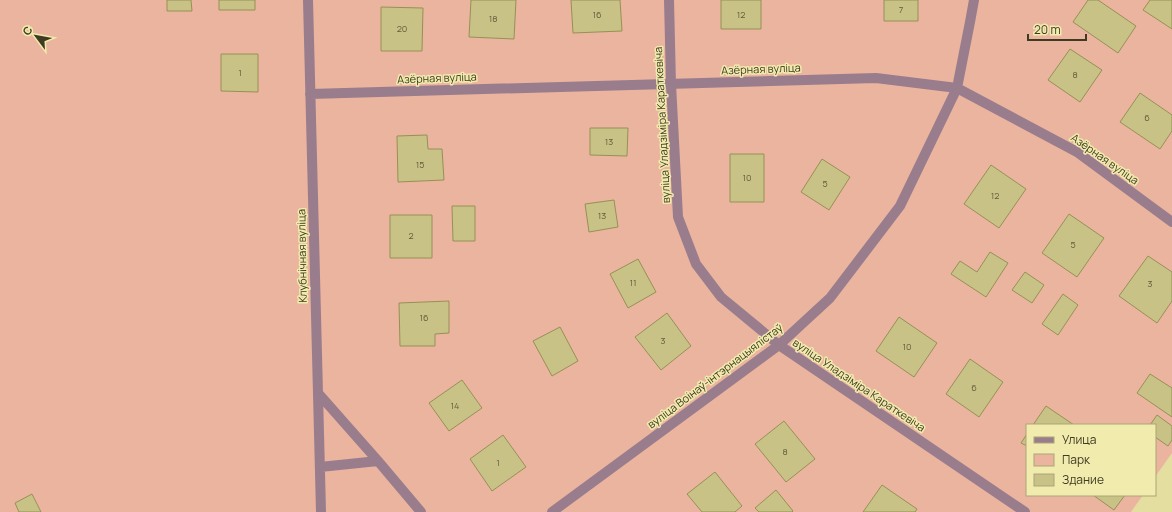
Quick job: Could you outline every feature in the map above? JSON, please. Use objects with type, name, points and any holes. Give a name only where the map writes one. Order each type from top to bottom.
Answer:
[{"type":"street","name":"Клубнічная вуліца","points":[[308,0],[321,512]]},
{"type":"street","name":"вуліца Уладзіміра Караткевіча","points":[[669,0],[671,84],[678,217],[696,264],[721,297],[779,345],[1025,512]]},
{"type":"street","name":"вуліца Воінаў-інтэрнацыялістаў","points":[[552,512],[779,345],[830,298],[900,206],[957,88],[974,0]]},
{"type":"street","name":"Азёрная вуліца","points":[[310,94],[876,78],[957,88],[1077,152],[1172,222]]},
{"type":"street","points":[[318,393],[421,512]]},
{"type":"street","points":[[320,467],[378,461]]},
{"type":"green space","points":[[0,0],[1172,0],[1172,453],[1156,476],[1156,424],[1026,424],[1026,496],[1142,496],[1131,512],[0,512]]},
{"type":"building","points":[[167,0],[191,0],[192,11],[167,11]]},
{"type":"building","points":[[219,0],[255,0],[255,10],[219,10]]},
{"type":"building","points":[[471,0],[516,0],[514,39],[469,37]]},
{"type":"building","points":[[571,0],[620,0],[622,31],[573,33]]},
{"type":"building","points":[[721,0],[761,0],[761,29],[721,29]]},
{"type":"building","points":[[884,0],[918,0],[918,21],[884,21]]},
{"type":"building","points":[[1088,0],[1098,0],[1136,26],[1118,53],[1073,22]]},
{"type":"building","points":[[1150,0],[1172,0],[1172,29],[1143,10]]},
{"type":"building","points":[[381,7],[423,8],[422,51],[381,51]]},
{"type":"building","points":[[1070,49],[1102,70],[1080,102],[1048,80]]},
{"type":"building","points":[[221,54],[258,54],[258,92],[221,91]]},
{"type":"building","points":[[1140,93],[1172,115],[1172,131],[1160,149],[1120,122]]},
{"type":"building","points":[[590,128],[628,128],[627,156],[590,155]]},
{"type":"building","points":[[427,135],[428,149],[442,149],[444,180],[398,182],[397,136]]},
{"type":"building","points":[[730,154],[764,154],[764,202],[730,202]]},
{"type":"building","points":[[822,159],[850,177],[829,210],[801,192]]},
{"type":"building","points":[[991,165],[1026,189],[999,228],[964,204]]},
{"type":"building","points":[[614,200],[618,227],[589,232],[585,204]]},
{"type":"building","points":[[452,206],[475,206],[475,241],[453,241]]},
{"type":"building","points":[[1069,214],[1104,238],[1077,277],[1042,253]]},
{"type":"building","points":[[390,215],[432,215],[432,258],[390,258]]},
{"type":"building","points":[[990,252],[1008,263],[986,297],[951,274],[960,261],[977,272]]},
{"type":"building","points":[[1148,256],[1172,272],[1172,301],[1157,323],[1119,296]]},
{"type":"building","points":[[638,259],[656,292],[628,308],[610,274]]},
{"type":"building","points":[[1025,272],[1044,285],[1032,303],[1012,290]]},
{"type":"building","points":[[1063,294],[1078,305],[1058,335],[1042,324]]},
{"type":"building","points":[[449,301],[449,333],[435,334],[435,346],[400,346],[399,303]]},
{"type":"building","points":[[667,313],[691,346],[661,370],[635,337]]},
{"type":"building","points":[[899,317],[937,343],[914,377],[876,351]]},
{"type":"building","points":[[560,327],[578,361],[552,376],[533,341]]},
{"type":"building","points":[[970,359],[1003,382],[979,417],[946,394]]},
{"type":"building","points":[[1150,374],[1172,388],[1172,417],[1137,393]]},
{"type":"building","points":[[462,380],[482,408],[449,431],[429,403]]},
{"type":"building","points":[[1046,406],[1073,424],[1034,424]]},
{"type":"building","points":[[1157,415],[1172,426],[1172,440],[1168,446],[1156,438],[1156,424],[1151,424]]},
{"type":"building","points":[[784,421],[815,459],[786,482],[755,444]]},
{"type":"building","points":[[503,435],[526,467],[492,491],[470,459]]},
{"type":"building","points":[[1026,436],[1026,446],[1021,443]]},
{"type":"building","points":[[715,472],[742,506],[735,512],[702,512],[687,494]]},
{"type":"building","points":[[882,485],[917,509],[915,512],[863,512]]},
{"type":"building","points":[[776,490],[793,511],[759,512],[755,508]]},
{"type":"building","points":[[32,494],[41,512],[19,512],[15,503]]},
{"type":"building","points":[[1094,496],[1124,496],[1114,510]]}]
